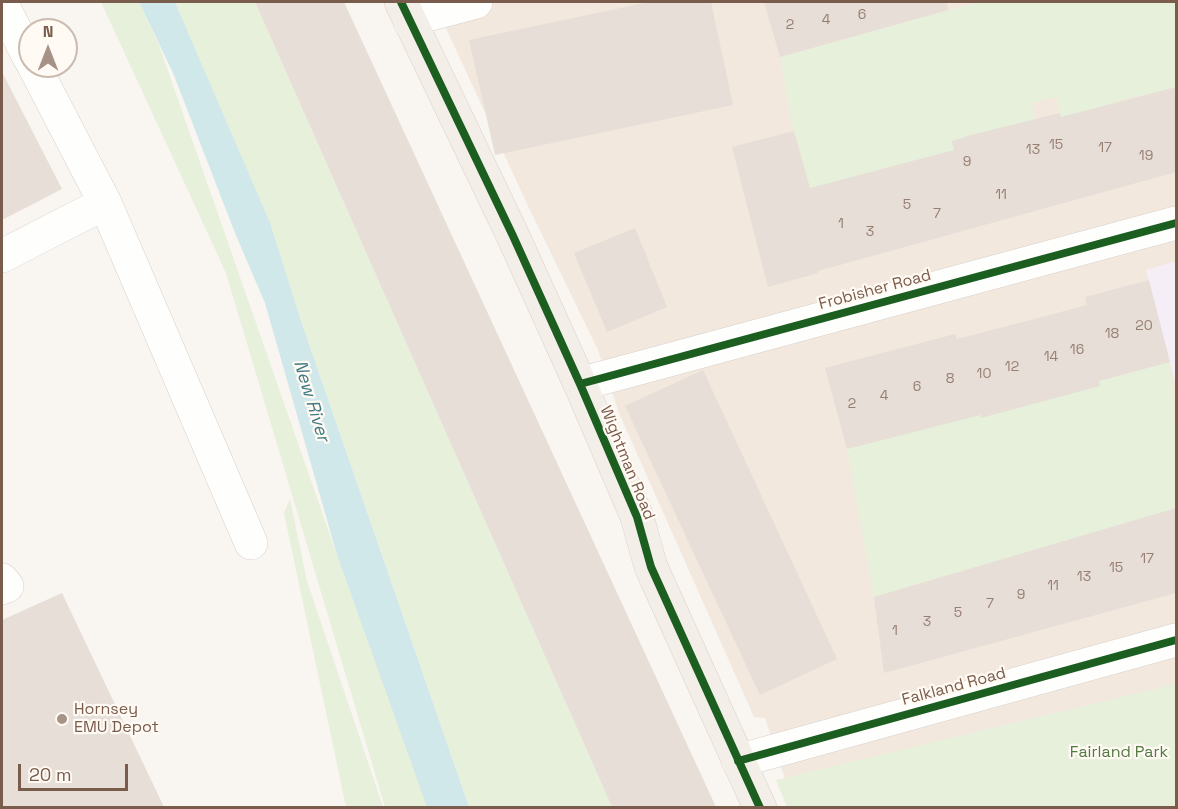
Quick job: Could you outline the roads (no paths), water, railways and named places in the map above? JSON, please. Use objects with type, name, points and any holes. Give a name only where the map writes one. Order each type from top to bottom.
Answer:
[{"type":"main road","name":"Wightman Road","points":[[405,12],[513,236],[580,384],[637,517],[651,567],[760,807]]},
{"type":"street","points":[[405,12],[423,16],[476,2]]},
{"type":"street","points":[[2,4],[18,35]]},
{"type":"street","points":[[40,78],[105,203],[250,543]]},
{"type":"street","points":[[2,256],[105,203]]},
{"type":"street","name":"Frobisher Road","points":[[580,384],[1176,224]]},
{"type":"street","points":[[2,580],[7,586],[2,588]]},
{"type":"street","name":"Falkland Road","points":[[738,761],[1176,639]]},
{"type":"water","name":"New River","points":[[139,2],[175,2],[270,223],[301,321],[469,807],[427,807],[337,555],[265,303],[235,233],[173,73]]},
{"type":"place","name":"Hornsey EMU Depot","points":[[62,719]]},
{"type":"park label","name":"Fairland Park","points":[[1119,753]]}]
